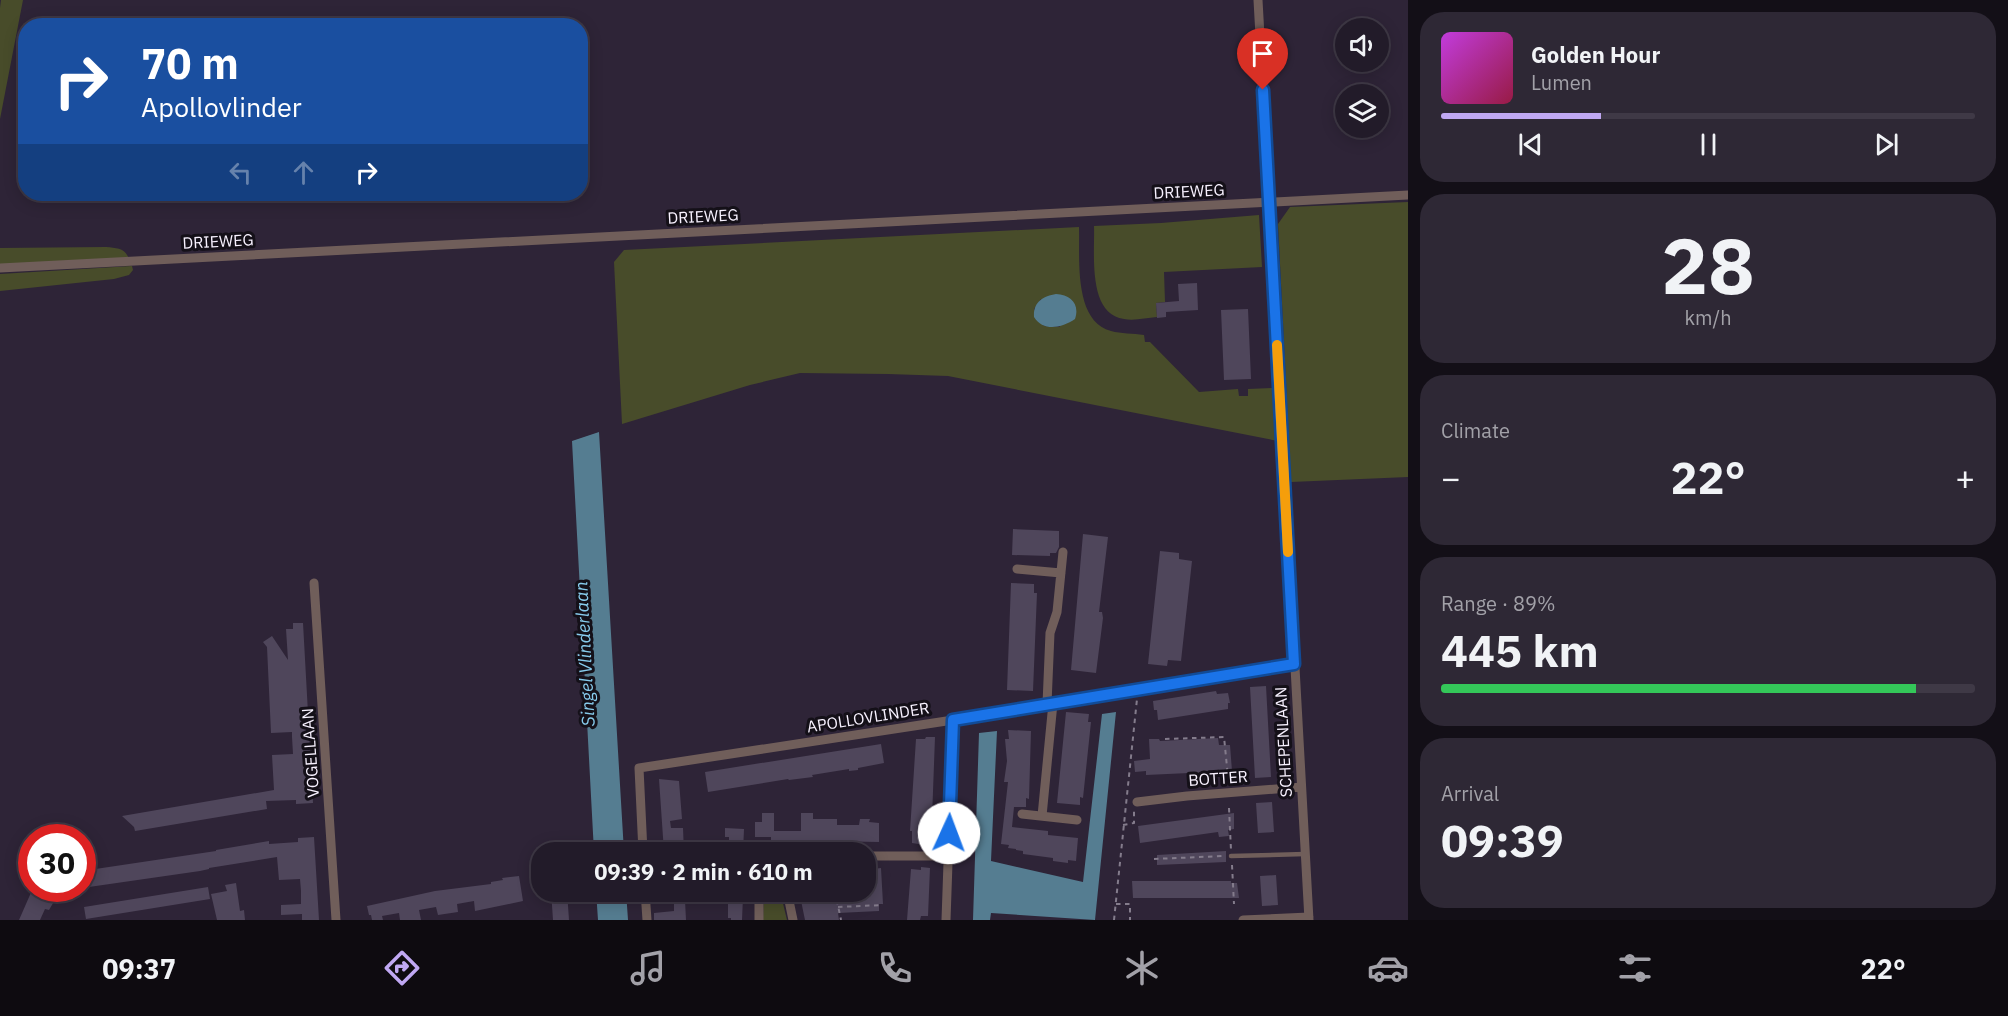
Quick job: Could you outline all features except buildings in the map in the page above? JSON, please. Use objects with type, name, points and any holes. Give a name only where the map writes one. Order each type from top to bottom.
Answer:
[{"type":"street","name":"SCHEPENLAAN","points":[[1258,0],[1309,918]]},
{"type":"street","name":"DRIEWEG","points":[[0,268],[1408,195]]},
{"type":"street","points":[[1042,816],[1050,703],[1050,633],[1057,612],[1063,552]]},
{"type":"street","points":[[1017,570],[1061,573]]},
{"type":"street","name":"VOGELLAAN","points":[[314,583],[336,920]]},
{"type":"street","name":"APOLLOVLINDER","points":[[643,842],[639,768],[953,720],[1294,664]]},
{"type":"street","points":[[946,920],[953,720]]},
{"type":"street","name":"BOTTER","points":[[1137,802],[1301,787]]},
{"type":"street","points":[[1022,814],[1077,820]]},
{"type":"street","points":[[876,856],[948,856]]},
{"type":"street","points":[[646,902],[647,920]]},
{"type":"street","points":[[759,902],[759,920]]},
{"type":"street","points":[[789,902],[793,920]]},
{"type":"street","points":[[1243,920],[1309,918]]},
{"type":"lane","points":[[1231,856],[1305,854]]},
{"type":"path","points":[[1113,920],[1138,689]]},
{"type":"path","points":[[1165,739],[1224,737],[1228,777]]},
{"type":"path","points":[[1123,825],[1134,823],[1133,812],[1137,802]]},
{"type":"path","points":[[1154,860],[1231,856]]},
{"type":"path","points":[[837,902],[841,920]]},
{"type":"path","points":[[1115,904],[1130,904],[1130,920]]},
{"type":"path","points":[[838,908],[883,905]]},
{"type":"green space","points":[[1,0],[23,0],[0,119]]},
{"type":"green space","points":[[1408,202],[1408,477],[1291,482],[1278,224],[1290,207]]},
{"type":"green space","points":[[1259,215],[1262,267],[1164,272],[1165,302],[1156,303],[1157,317],[1124,319],[1112,315],[1104,306],[1099,294],[1094,266],[1094,226]]},
{"type":"green space","points":[[1079,227],[1081,287],[1084,302],[1090,315],[1099,325],[1115,332],[1144,335],[1145,342],[1150,342],[1199,392],[1238,389],[1239,396],[1248,396],[1248,389],[1272,388],[1276,394],[1278,441],[948,376],[888,374],[800,373],[750,385],[622,424],[614,262],[624,250]],"holes":[[[1041,299],[1060,327],[1044,326],[1034,309]]]},
{"type":"green space","points":[[106,247],[123,251],[129,259],[0,265],[0,248]]},
{"type":"green space","points":[[132,266],[133,270],[129,275],[114,279],[0,291],[0,274]]},
{"type":"green space","points":[[764,902],[783,902],[787,920],[763,920]]},
{"type":"water","points":[[1056,294],[1066,296],[1073,301],[1076,309],[1075,319],[1059,326],[1042,325],[1034,317],[1035,307],[1043,298]]},
{"type":"water","name":"Singel Vlinderlaan","points":[[599,432],[623,842],[593,842],[572,441]]},
{"type":"water","points":[[1116,712],[1095,920],[991,913],[990,920],[973,920],[979,733],[997,731],[991,861],[1083,882],[1102,714]]},
{"type":"water","points":[[597,902],[627,902],[628,920],[598,920]]},
{"type":"slow traffic","points":[[1277,345],[1288,552]]},
{"type":"route","points":[[949,833],[953,720],[1294,664],[1263,90]]}]
